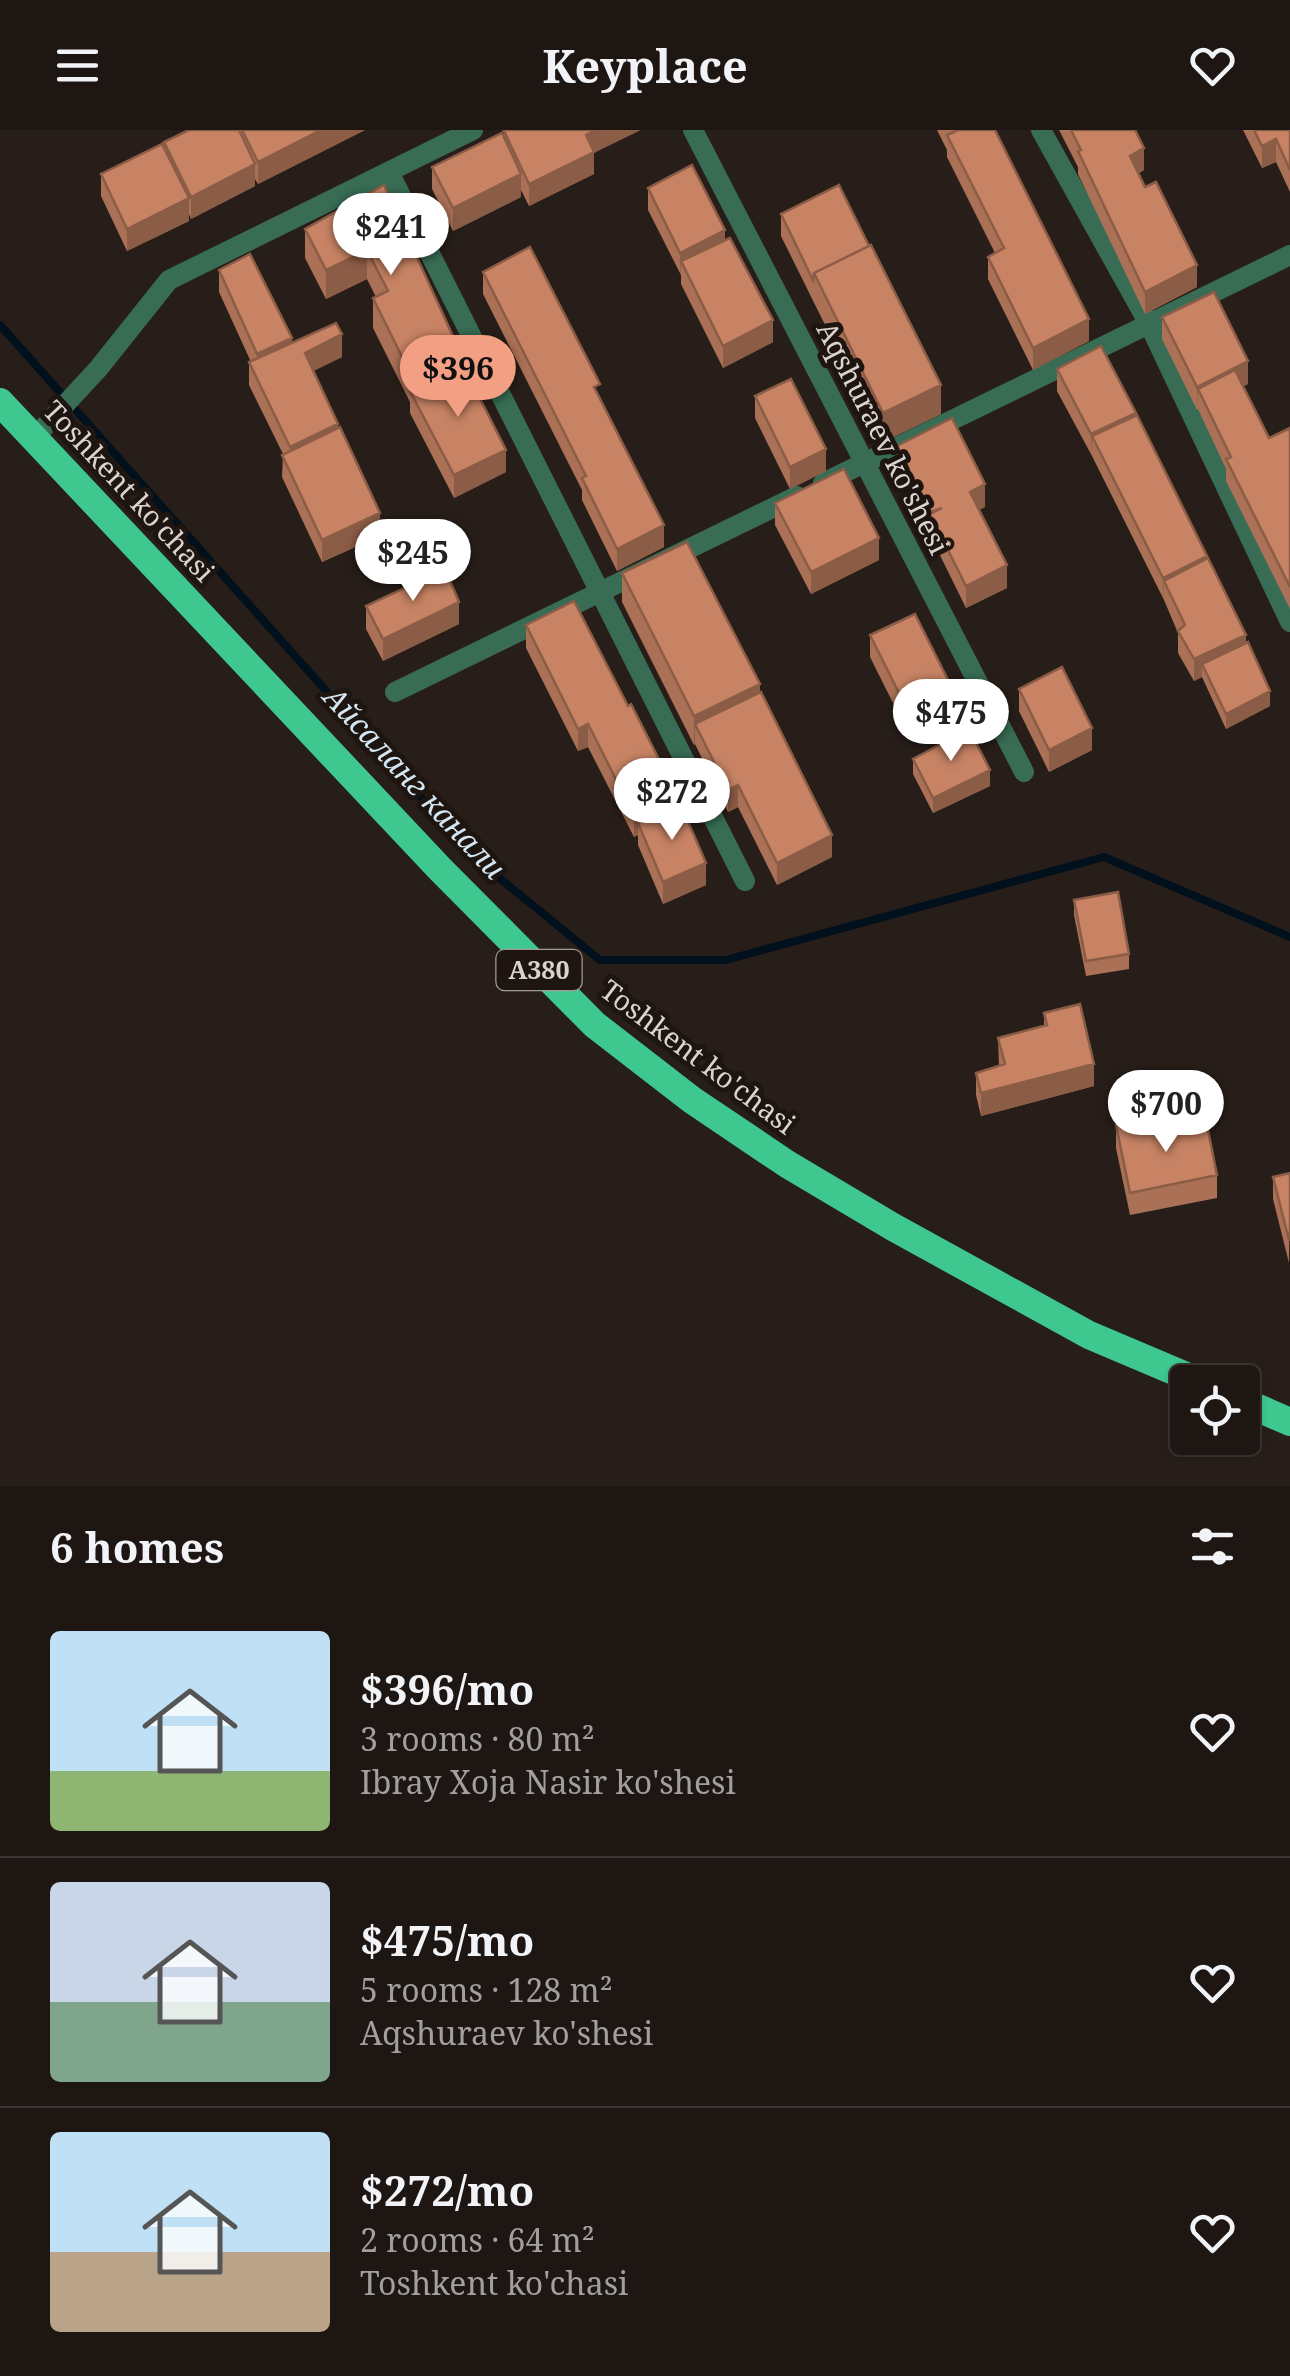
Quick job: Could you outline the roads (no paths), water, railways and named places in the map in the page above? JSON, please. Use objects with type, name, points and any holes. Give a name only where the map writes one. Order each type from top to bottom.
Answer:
[{"type":"highway","name":"Toshkent ko'chasi","points":[[0,402],[440,869],[596,1025],[708,1111],[787,1164],[1089,1334],[1170,1369]]},
{"type":"highway","points":[[1260,1409],[1290,1422]]},
{"type":"street","points":[[34,438],[98,369],[169,280],[473,130]]},
{"type":"street","name":"Aqshuraev ko'shesi","points":[[693,130],[1024,772]]},
{"type":"street","points":[[1041,130],[1149,324],[1290,622]]},
{"type":"street","points":[[388,172],[745,880]]},
{"type":"street","points":[[395,692],[1290,255]]},
{"type":"waterway","name":"Айсаланг канали","points":[[0,325],[476,859],[600,960],[726,960],[1104,857],[1290,937]]}]
